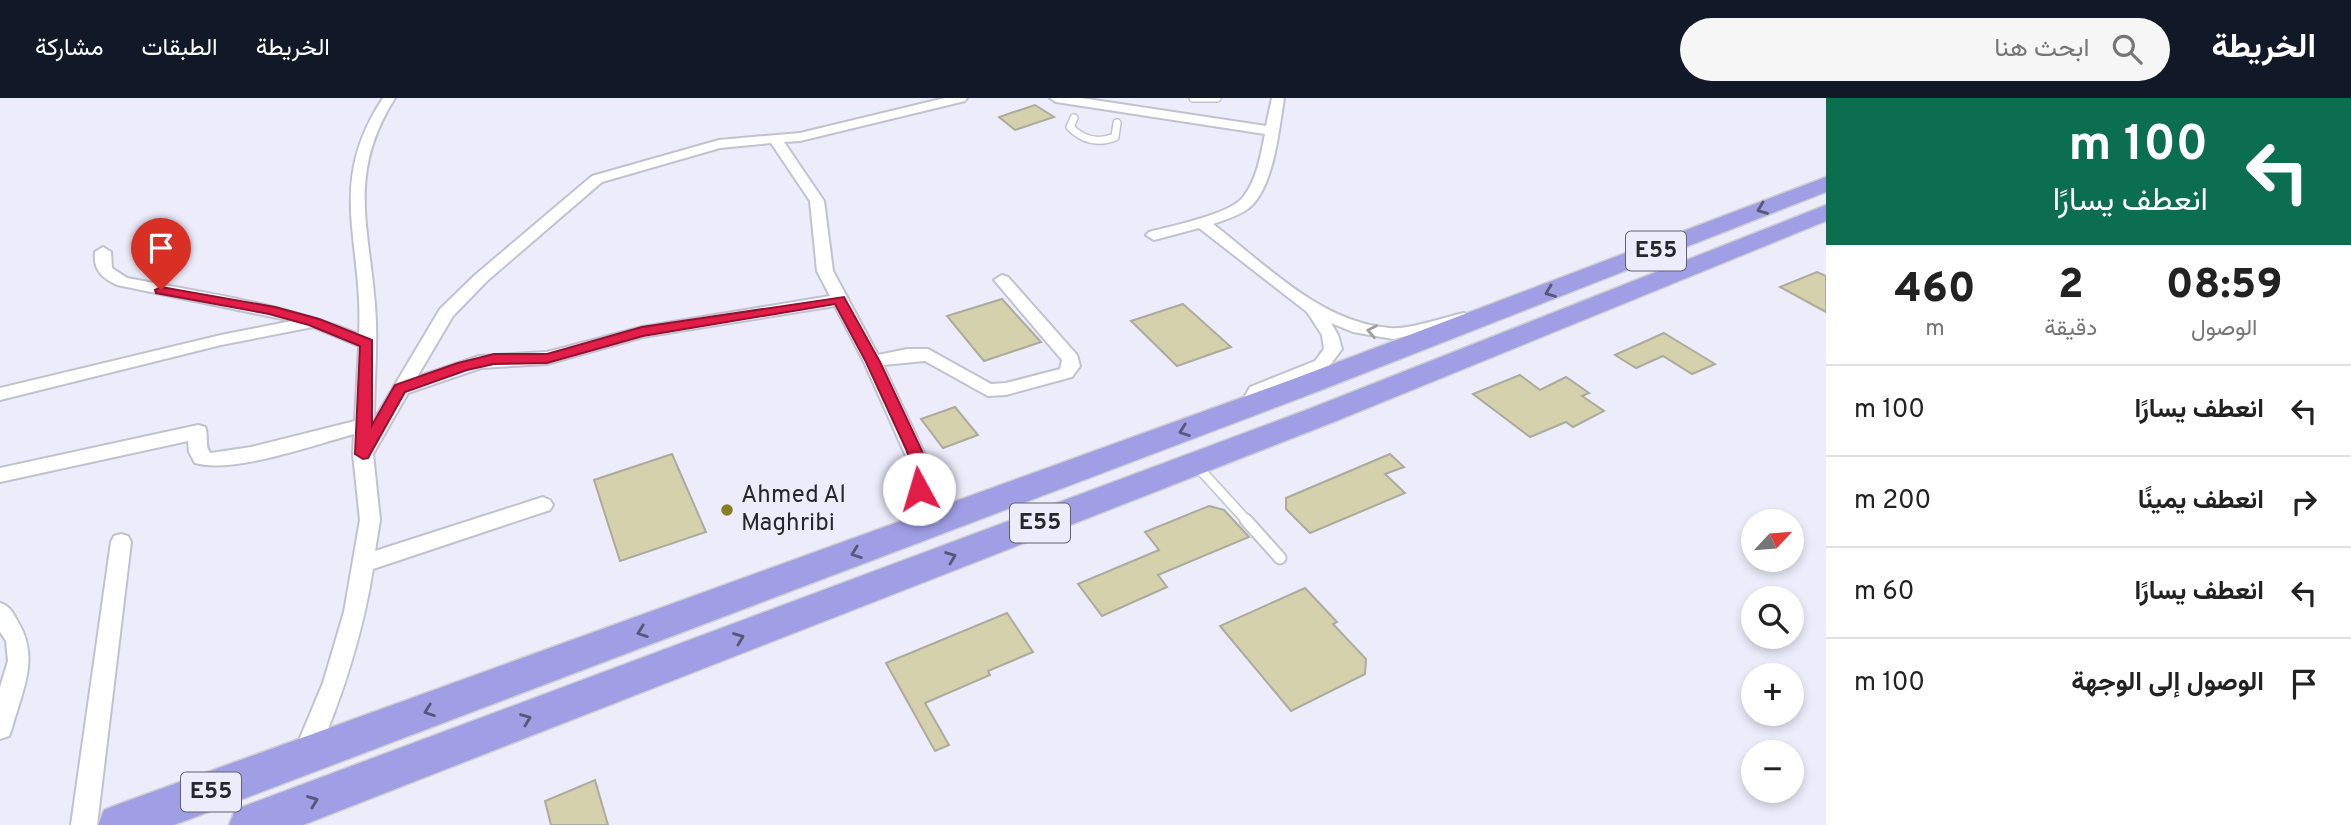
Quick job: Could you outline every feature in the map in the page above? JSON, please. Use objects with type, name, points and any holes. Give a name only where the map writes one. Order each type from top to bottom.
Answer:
[{"type":"highway","name":"E55","points":[[119,825],[1248,407],[1826,184]]},
{"type":"highway","name":"E55","points":[[250,825],[1195,464],[1826,212]]},
{"type":"street","points":[[303,758],[335,683],[355,612],[370,520],[362,426],[367,343],[366,292],[356,192],[358,173],[368,138],[389,98]]},
{"type":"street","points":[[363,454],[431,334],[462,295],[592,183],[617,172],[719,144],[809,135],[961,98]]},
{"type":"street","points":[[1056,98],[1272,131]]},
{"type":"street","points":[[1154,235],[1241,208],[1248,201],[1254,193],[1272,131],[1278,98]]},
{"type":"street","points":[[1117,123],[1124,108]]},
{"type":"street","points":[[775,139],[811,191],[820,209],[821,257],[839,300],[873,362],[919,463],[919,489],[911,532]]},
{"type":"street","points":[[1200,221],[1313,309],[1353,327],[1393,334],[1413,332],[1456,318],[1486,317]]},
{"type":"street","points":[[103,252],[101,263],[104,271],[123,282],[246,304],[314,322],[367,343]]},
{"type":"street","points":[[873,362],[907,355],[928,355],[988,390],[1006,389],[1066,373],[1071,366],[1071,359],[1002,280]]},
{"type":"street","points":[[400,389],[479,362],[547,358],[642,332],[839,300]]},
{"type":"street","points":[[1248,407],[1256,391],[1321,365],[1333,349],[1330,335],[1313,309]]},
{"type":"street","points":[[0,394],[221,340],[314,322]]},
{"type":"street","points":[[0,475],[198,432],[199,452],[203,459],[209,461],[232,458],[362,426]]},
{"type":"street","points":[[364,563],[543,505]]},
{"type":"street","points":[[84,825],[121,542]]},
{"type":"street","points":[[0,612],[17,640],[19,661],[0,728]]},
{"type":"lane","points":[[1193,98],[1217,98]]},
{"type":"lane","points":[[1074,118],[1070,127],[1098,142],[1115,137],[1117,123]]},
{"type":"lane","points":[[1195,464],[1280,558]]},
{"type":"building","points":[[1035,105],[1054,117],[1015,130],[999,117]]},
{"type":"building","points":[[1817,272],[1826,276],[1826,312],[1780,287]]},
{"type":"building","points":[[1002,299],[1041,342],[984,361],[947,316]]},
{"type":"building","points":[[1183,304],[1231,347],[1177,366],[1131,321]]},
{"type":"building","points":[[1664,333],[1715,364],[1692,374],[1663,356],[1636,368],[1615,355]]},
{"type":"building","points":[[1520,375],[1540,390],[1566,377],[1589,393],[1582,396],[1604,411],[1573,427],[1566,422],[1530,437],[1473,394]]},
{"type":"building","points":[[955,407],[978,435],[943,448],[921,419]]},
{"type":"building","points":[[672,454],[706,532],[620,561],[594,480]]},
{"type":"building","points":[[1390,454],[1404,467],[1385,474],[1405,493],[1310,533],[1286,509],[1286,498]]},
{"type":"building","points":[[1209,506],[1224,510],[1249,537],[1158,575],[1167,587],[1102,616],[1078,584],[1159,550],[1145,532]]},
{"type":"building","points":[[1305,588],[1337,622],[1333,624],[1366,659],[1365,674],[1291,711],[1220,626]]},
{"type":"building","points":[[1007,613],[1033,652],[988,671],[990,675],[925,703],[949,745],[935,751],[886,663]]},
{"type":"building","points":[[595,780],[608,825],[551,825],[545,801]]},
{"type":"place","name":"Ahmed Al Maghribi","points":[[727,510]]},
{"type":"route","points":[[161,290],[270,310],[314,322],[367,343],[363,454],[400,389],[463,366],[494,359],[547,358],[642,332],[839,300],[873,362],[914,449],[919,463],[919,489]]}]
